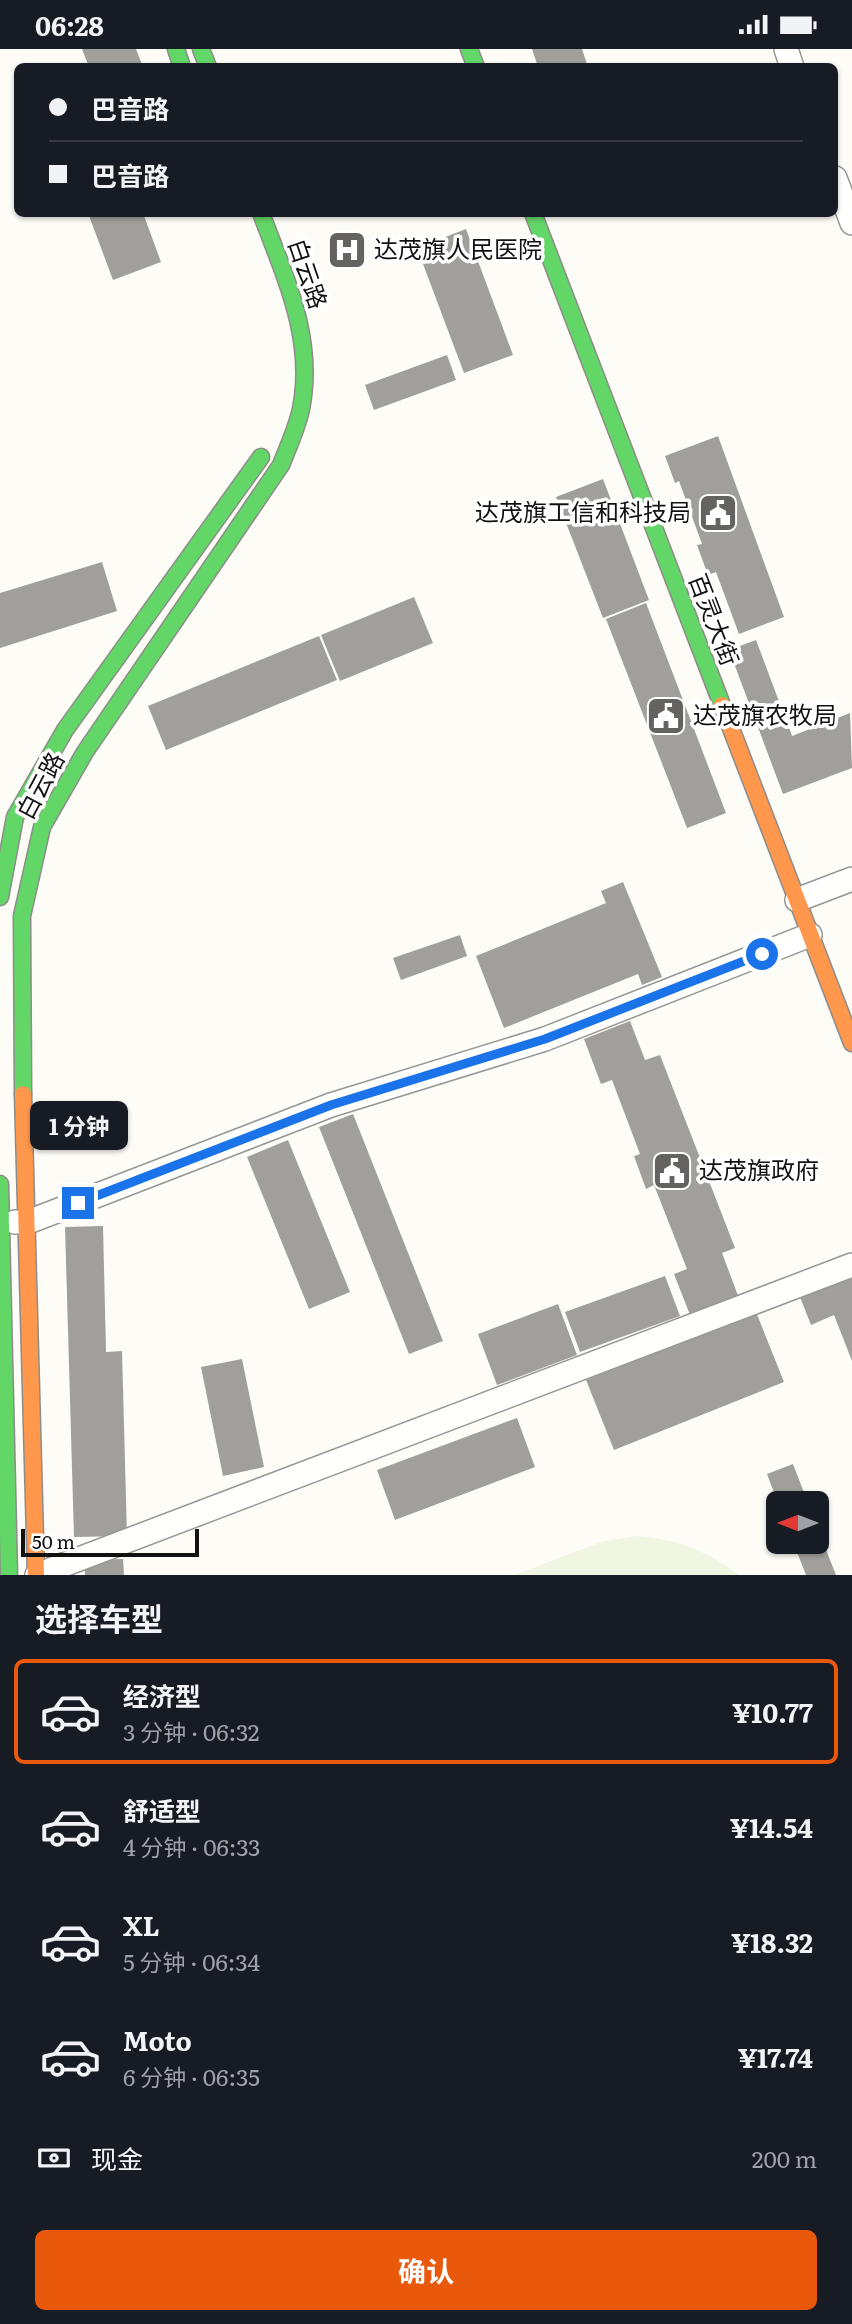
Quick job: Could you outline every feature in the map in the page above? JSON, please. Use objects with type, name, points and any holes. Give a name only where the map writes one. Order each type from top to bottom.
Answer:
[{"type":"street","points":[[838,186],[852,223]]},
{"type":"street","name":"白云路","points":[[37,1575],[22,916],[42,827],[85,753],[281,465],[301,411],[306,365],[300,318],[262,217]]},
{"type":"street","name":"百灵大街","points":[[535,217],[852,1043]]},
{"type":"street","name":"白云路","points":[[0,897],[15,817],[65,730],[269,445]]},
{"type":"street","points":[[797,900],[852,879]]},
{"type":"street","points":[[1,1223],[28,1222],[331,1105],[545,1039],[810,935]]},
{"type":"street","points":[[0,1184],[9,1575]]},
{"type":"street","points":[[37,1575],[852,1265]]},
{"type":"green space","points":[[635,1536],[690,1547],[739,1575],[515,1575],[601,1542]]},
{"type":"building","points":[[82,49],[136,49],[141,63],[87,63]]},
{"type":"building","points":[[532,49],[582,49],[587,63],[537,63]]},
{"type":"building","points":[[89,217],[144,217],[161,262],[113,280]]},
{"type":"building","points":[[466,229],[513,355],[464,373],[417,248]]},
{"type":"building","points":[[447,355],[456,380],[374,410],[365,385]]},
{"type":"building","name":"达茂旗工信和科技局","points":[[718,436],[784,617],[739,634],[716,572],[708,575],[697,545],[702,544],[679,481],[675,483],[665,456]]},
{"type":"building","points":[[603,479],[649,600],[603,618],[556,497]]},
{"type":"building","points":[[102,562],[117,611],[0,648],[0,593]]},
{"type":"building","points":[[414,597],[433,643],[340,681],[321,635]]},
{"type":"building","name":"达茂旗农牧局","points":[[646,603],[726,813],[687,828],[606,619]]},
{"type":"building","points":[[319,636],[337,680],[166,750],[148,706]]},
{"type":"building","points":[[756,640],[792,736],[850,713],[852,768],[783,794],[729,650]]},
{"type":"building","points":[[623,882],[662,977],[642,985],[638,974],[504,1028],[476,956],[606,903],[601,891]]},
{"type":"building","points":[[460,935],[467,956],[401,980],[393,958]]},
{"type":"building","name":"达茂旗政府","points":[[630,1021],[645,1060],[660,1055],[735,1248],[722,1253],[740,1301],[692,1320],[674,1274],[687,1269],[654,1185],[646,1189],[634,1156],[640,1154],[612,1080],[601,1084],[584,1039]]},
{"type":"building","points":[[353,1114],[443,1341],[409,1354],[319,1127]]},
{"type":"building","points":[[288,1140],[350,1292],[309,1309],[247,1157]]},
{"type":"building","points":[[103,1226],[106,1352],[122,1351],[127,1536],[74,1537],[65,1227]]},
{"type":"building","points":[[665,1276],[680,1316],[580,1352],[565,1312]]},
{"type":"building","points":[[852,1277],[852,1361],[834,1315],[811,1325],[800,1297]]},
{"type":"building","points":[[558,1304],[577,1355],[497,1385],[478,1334]]},
{"type":"building","points":[[756,1312],[784,1382],[614,1450],[586,1380]]},
{"type":"building","points":[[242,1359],[264,1467],[223,1476],[201,1367]]},
{"type":"building","points":[[517,1418],[535,1467],[395,1520],[377,1470]]},
{"type":"building","points":[[793,1464],[803,1491],[773,1491],[767,1474]]},
{"type":"building","points":[[798,1554],[828,1554],[836,1575],[806,1575]]},
{"type":"building","points":[[123,1559],[124,1575],[85,1575],[84,1560]]},
{"type":"traffic: fast","points":[[176,49],[181,63]]},
{"type":"traffic: fast","points":[[201,49],[206,63]]},
{"type":"traffic: fast","points":[[469,49],[474,63]]},
{"type":"traffic: fast","points":[[23,1094],[22,916],[42,827],[85,752],[281,465],[301,409],[304,383],[301,333],[288,285],[262,217]]},
{"type":"traffic: fast","points":[[535,217],[722,705]]},
{"type":"traffic: fast","points":[[0,897],[15,817],[65,730],[261,457]]},
{"type":"traffic: fast","points":[[0,1184],[9,1575]]},
{"type":"traffic: slow","points":[[722,705],[852,1043]]},
{"type":"traffic: slow","points":[[23,1094],[36,1575]]},
{"type":"place","name":"达茂旗人民医院","points":[[347,250]]},
{"type":"place","name":"达茂旗工信和科技局","points":[[718,513]]},
{"type":"place","name":"达茂旗农牧局","points":[[666,716]]},
{"type":"place","name":"达茂旗政府","points":[[672,1171]]},
{"type":"route","points":[[78,1203],[331,1105],[545,1039],[762,954]]}]
